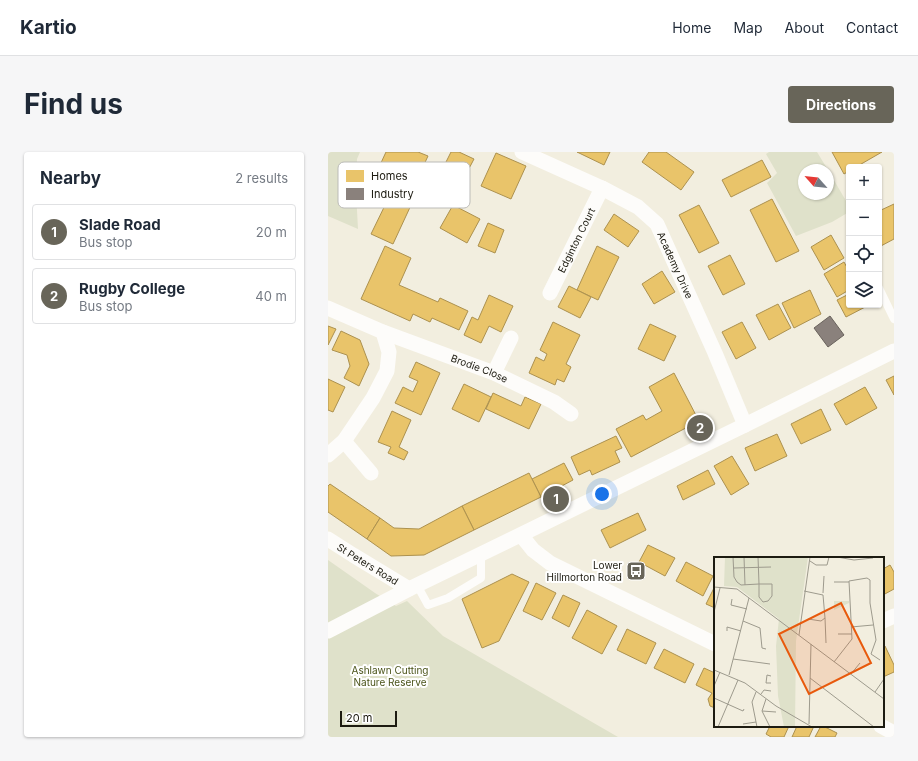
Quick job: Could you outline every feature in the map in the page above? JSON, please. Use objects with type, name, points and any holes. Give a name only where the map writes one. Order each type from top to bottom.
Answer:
[{"type":"street","name":"Academy Drive","points":[[522,152],[551,158],[638,207],[657,224],[745,425]]},
{"type":"street","name":"Edginton Court","points":[[550,293],[602,188]]},
{"type":"street","name":"Brodie Close","points":[[328,308],[383,332],[494,373],[554,402],[571,414]]},
{"type":"street","points":[[328,455],[344,441],[373,398],[387,371],[389,352],[383,332]]},
{"type":"street","points":[[494,373],[511,338]]},
{"type":"street","points":[[328,631],[407,590],[894,351]]},
{"type":"street","points":[[344,441],[371,473]]},
{"type":"street","points":[[521,535],[534,550],[550,564],[714,644]]},
{"type":"street","name":"St Peters Road","points":[[328,539],[407,590]]},
{"type":"street","points":[[884,621],[894,616]]},
{"type":"street","points":[[883,727],[894,733]]},
{"type":"lane","points":[[882,294],[894,319]]},
{"type":"lane","points":[[407,590],[428,605],[448,598],[481,578],[481,554]]},
{"type":"green space","points":[[328,152],[360,152],[357,162],[338,162],[338,208],[357,208],[358,229],[328,216]]},
{"type":"green space","points":[[769,152],[817,152],[824,164],[798,164],[798,200],[834,200],[834,180],[846,201],[846,214],[832,222],[796,236],[767,183],[777,173],[766,154]]},
{"type":"green space","name":"Ashlawn Cutting Nature Reserve","points":[[328,560],[396,606],[407,601],[443,636],[618,737],[328,737]]},
{"type":"building: Homes","points":[[386,152],[418,152],[428,156],[425,162],[381,162]]},
{"type":"building: Homes","points":[[451,152],[459,152],[474,159],[470,167],[470,162],[446,162]]},
{"type":"building: Homes","points":[[577,152],[610,152],[604,165]]},
{"type":"building: Homes","points":[[649,152],[666,152],[694,172],[681,190],[642,162]]},
{"type":"building: Homes","points":[[832,152],[882,152],[861,164],[846,164],[846,173],[844,174]]},
{"type":"building: Homes","points":[[496,153],[526,166],[511,199],[481,186]]},
{"type":"building: Homes","points":[[762,160],[771,177],[731,197],[722,180]]},
{"type":"building: Homes","points":[[772,199],[799,251],[776,262],[750,210]]},
{"type":"building: Homes","points":[[894,204],[894,239],[882,245],[882,236],[882,210]]},
{"type":"building: Homes","points":[[699,205],[719,243],[699,253],[679,215]]},
{"type":"building: Homes","points":[[384,208],[410,208],[393,244],[371,234]]},
{"type":"building: Homes","points":[[451,208],[459,208],[480,219],[467,243],[440,228]]},
{"type":"building: Homes","points":[[614,214],[639,231],[628,247],[604,230]]},
{"type":"building: Homes","points":[[488,223],[504,230],[495,253],[478,246]]},
{"type":"building: Homes","points":[[831,235],[844,258],[824,270],[811,247]]},
{"type":"building: Homes","points":[[385,246],[411,258],[399,285],[438,302],[440,298],[468,311],[459,330],[432,318],[430,322],[413,314],[410,321],[361,299]]},
{"type":"building: Homes","points":[[597,246],[619,257],[598,300],[577,290]]},
{"type":"building: Homes","points":[[730,255],[745,284],[723,295],[708,266]]},
{"type":"building: Homes","points":[[844,262],[846,266],[846,292],[837,297],[824,274]]},
{"type":"building: Homes","points":[[662,271],[675,292],[654,304],[642,284]]},
{"type":"building: Homes","points":[[569,286],[591,297],[580,318],[558,307]]},
{"type":"building: Homes","points":[[810,290],[821,314],[794,328],[782,303]]},
{"type":"building: Homes","points":[[489,295],[513,306],[501,332],[489,326],[481,343],[464,335],[472,317],[478,320]]},
{"type":"building: Homes","points":[[846,296],[846,308],[863,308],[846,317],[837,300]]},
{"type":"building: Homes","points":[[778,304],[791,328],[769,340],[756,315]]},
{"type":"building: Homes","points":[[553,322],[580,335],[566,364],[571,367],[564,382],[557,379],[555,385],[529,373],[536,357],[544,361],[547,354],[540,350]]},
{"type":"building: Homes","points":[[742,322],[756,348],[736,359],[722,332]]},
{"type":"building: Homes","points":[[650,324],[676,336],[664,361],[638,349]]},
{"type":"building: Homes","points":[[328,326],[336,329],[328,345]]},
{"type":"building: Homes","points":[[341,331],[360,340],[369,364],[359,386],[344,378],[350,366],[347,355],[332,350]]},
{"type":"building: Homes","points":[[416,362],[440,373],[421,415],[395,403],[403,387],[413,392],[418,381],[409,377]]},
{"type":"building: Homes","points":[[674,373],[699,421],[631,457],[616,429],[643,415],[646,420],[662,411],[649,387]]},
{"type":"building: Homes","points":[[894,376],[894,395],[886,380]]},
{"type":"building: Homes","points":[[328,379],[345,387],[333,412],[328,410]]},
{"type":"building: Homes","points":[[464,384],[491,397],[479,422],[452,409]]},
{"type":"building: Homes","points":[[865,387],[877,408],[846,425],[834,404]]},
{"type":"building: Homes","points":[[493,393],[521,406],[525,397],[541,404],[529,429],[486,409]]},
{"type":"building: Homes","points":[[821,409],[831,430],[801,444],[791,424]]},
{"type":"building: Homes","points":[[392,411],[411,420],[399,447],[408,452],[404,460],[388,453],[391,447],[378,442]]},
{"type":"building: Homes","points":[[777,434],[787,456],[755,471],[745,448]]},
{"type":"building: Homes","points":[[616,436],[622,448],[615,451],[620,462],[592,475],[590,470],[579,475],[571,457]]},
{"type":"building: Homes","points":[[732,456],[749,484],[731,495],[714,466]]},
{"type":"building: Homes","points":[[564,463],[573,480],[541,497],[532,479]]},
{"type":"building: Homes","points":[[708,470],[715,484],[683,500],[677,486]]},
{"type":"building: Homes","points":[[529,473],[541,497],[474,530],[462,506]]},
{"type":"building: Homes","points":[[330,484],[380,518],[367,539],[328,512],[328,486]]},
{"type":"building: Homes","points":[[462,506],[474,530],[424,555],[391,556],[367,539],[380,518],[394,528],[419,529]]},
{"type":"building: Homes","points":[[638,513],[646,530],[610,548],[601,530]]},
{"type":"building: Homes","points":[[648,545],[675,558],[665,576],[639,562]]},
{"type":"building: Homes","points":[[686,562],[713,576],[703,596],[676,581]]},
{"type":"building: Homes","points":[[890,565],[894,572],[894,589],[884,594],[884,568]]},
{"type":"building: Homes","points":[[512,574],[529,582],[499,641],[482,648],[462,599]]},
{"type":"building: Homes","points":[[536,583],[556,593],[542,620],[523,611]]},
{"type":"building: Homes","points":[[714,588],[714,608],[706,604]]},
{"type":"building: Homes","points":[[563,595],[580,603],[569,627],[552,618]]},
{"type":"building: Homes","points":[[587,610],[617,626],[602,654],[572,638]]},
{"type":"building: Homes","points":[[627,629],[656,643],[646,664],[617,650]]},
{"type":"building: Homes","points":[[884,646],[894,665],[894,672],[884,677]]},
{"type":"building: Homes","points":[[664,649],[694,664],[685,683],[654,668]]},
{"type":"building: Homes","points":[[704,668],[714,673],[714,708],[710,706],[708,699],[712,693],[696,685]]},
{"type":"building: Homes","points":[[770,727],[789,727],[784,737],[771,737],[766,734]]},
{"type":"building: Homes","points":[[797,727],[814,727],[809,737],[792,737]]},
{"type":"building: Homes","points":[[820,727],[825,727],[837,733],[835,737],[815,737]]},
{"type":"building: Industry","points":[[830,316],[844,335],[828,347],[814,328]]},
{"type":"place","name":"Rugby College","points":[[700,428]]},
{"type":"place","name":"Slade Road","points":[[556,499]]},
{"type":"place","name":"Lower Hillmorton Road","points":[[636,571]]}]
